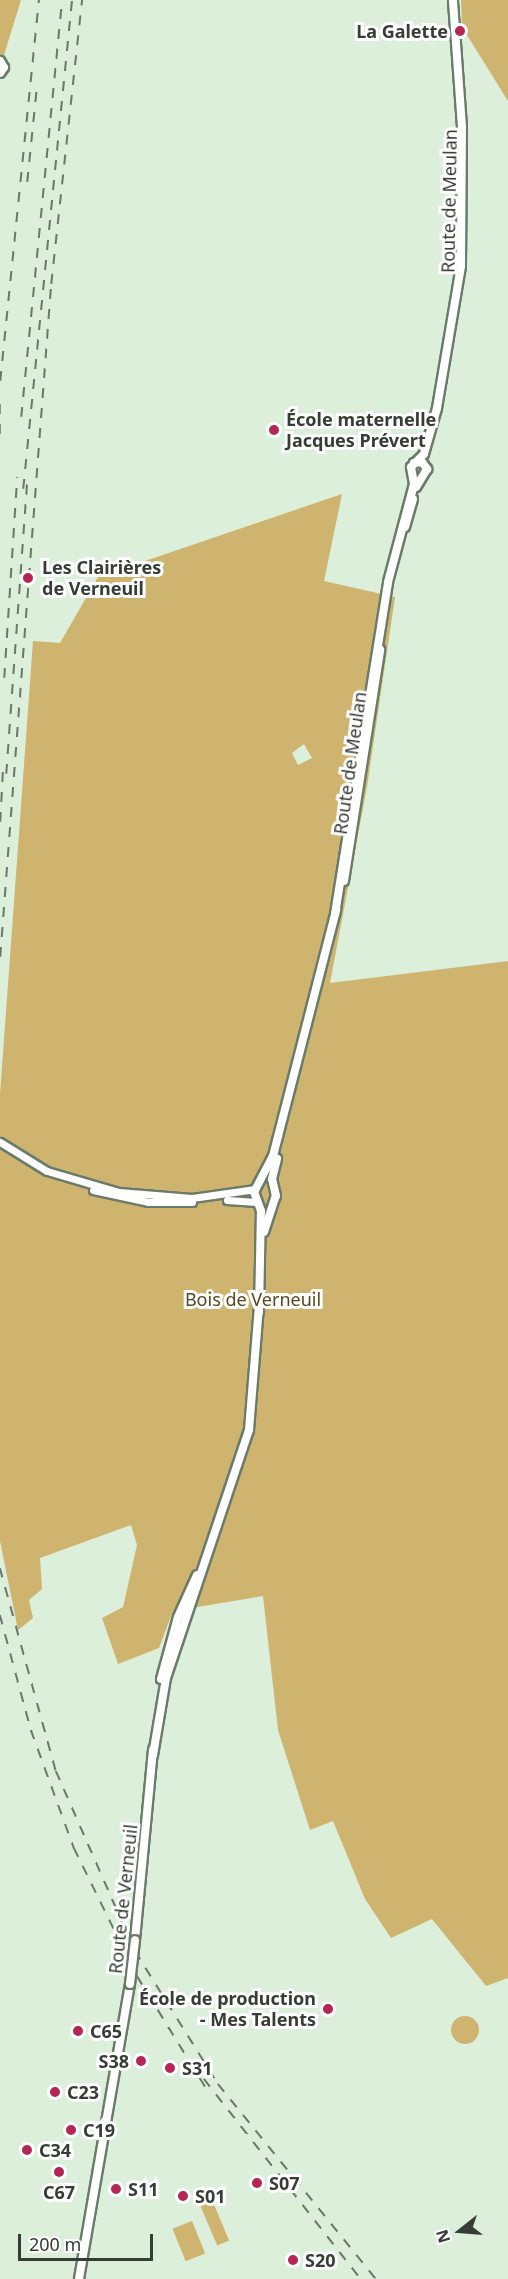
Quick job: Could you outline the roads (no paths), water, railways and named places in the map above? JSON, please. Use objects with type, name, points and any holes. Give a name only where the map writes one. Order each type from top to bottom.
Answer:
[{"type":"main road","name":"Route de Meulan","points":[[393,563],[423,477],[424,454],[430,434],[463,249],[455,0]]},
{"type":"main road","points":[[414,463],[424,454]]},
{"type":"main road","name":"Route de Meulan","points":[[272,1204],[294,1084],[335,914],[382,615],[414,463]]},
{"type":"main road","points":[[414,463],[425,464]]},
{"type":"main road","points":[[412,475],[423,477]]},
{"type":"main road","name":"Route de Meulan","points":[[257,1186],[294,1084]]},
{"type":"main road","points":[[257,1186],[274,1188]]},
{"type":"main road","name":"Route de Verneuil","points":[[257,1186],[259,1312]]},
{"type":"main road","points":[[257,1203],[272,1204]]},
{"type":"main road","name":"Route de Verneuil","points":[[79,2279],[130,1984],[153,1755],[172,1636],[204,1566],[249,1430],[266,1220],[272,1204]]},
{"type":"main road","name":"Route de Verneuil","points":[[75,2279],[119,2046]]},
{"type":"street","points":[[0,60],[4,67],[0,73]]},
{"type":"street","points":[[0,1142],[47,1171],[86,1188],[148,1202],[257,1203]]},
{"type":"street","points":[[47,1171],[160,1198],[244,1194],[257,1186]]},
{"type":"railway","points":[[0,381],[39,0]]},
{"type":"railway","points":[[21,417],[62,0]]},
{"type":"railway","points":[[23,489],[72,0]]},
{"type":"railway","points":[[0,957],[51,284],[82,0]]},
{"type":"railway","points":[[27,182],[37,83]]},
{"type":"railway","points":[[0,404],[0,441]]},
{"type":"railway","points":[[4,678],[17,477]]},
{"type":"railway","points":[[6,774],[27,480]]},
{"type":"railway","points":[[0,822],[3,765]]},
{"type":"railway","points":[[0,1568],[56,1771],[135,1951],[218,2084],[376,2279]]},
{"type":"railway","points":[[0,1615],[31,1730],[74,1848],[137,1976],[206,2088]]},
{"type":"railway","points":[[204,2079],[361,2279]]},
{"type":"place","name":"La Galette","points":[[460,31]]},
{"type":"place","name":"École maternelle Jacques Prévert","points":[[274,430]]},
{"type":"place","name":"Les Clairières de Verneuil","points":[[28,578]]},
{"type":"place","name":"École de production - Mes Talents","points":[[328,2009]]},
{"type":"place","name":"C65","points":[[78,2031]]},
{"type":"place","name":"S38","points":[[141,2061]]},
{"type":"place","name":"S31","points":[[170,2068]]},
{"type":"place","name":"C23","points":[[55,2092]]},
{"type":"place","name":"C19","points":[[71,2130]]},
{"type":"place","name":"C34","points":[[27,2150]]},
{"type":"place","name":"C67","points":[[59,2172]]},
{"type":"place","name":"S07","points":[[257,2183]]},
{"type":"place","name":"S11","points":[[116,2189]]},
{"type":"place","name":"S01","points":[[183,2196]]},
{"type":"place","name":"S20","points":[[293,2260]]},
{"type":"park label","name":"Bois de Verneuil","points":[[253,1299]]}]
